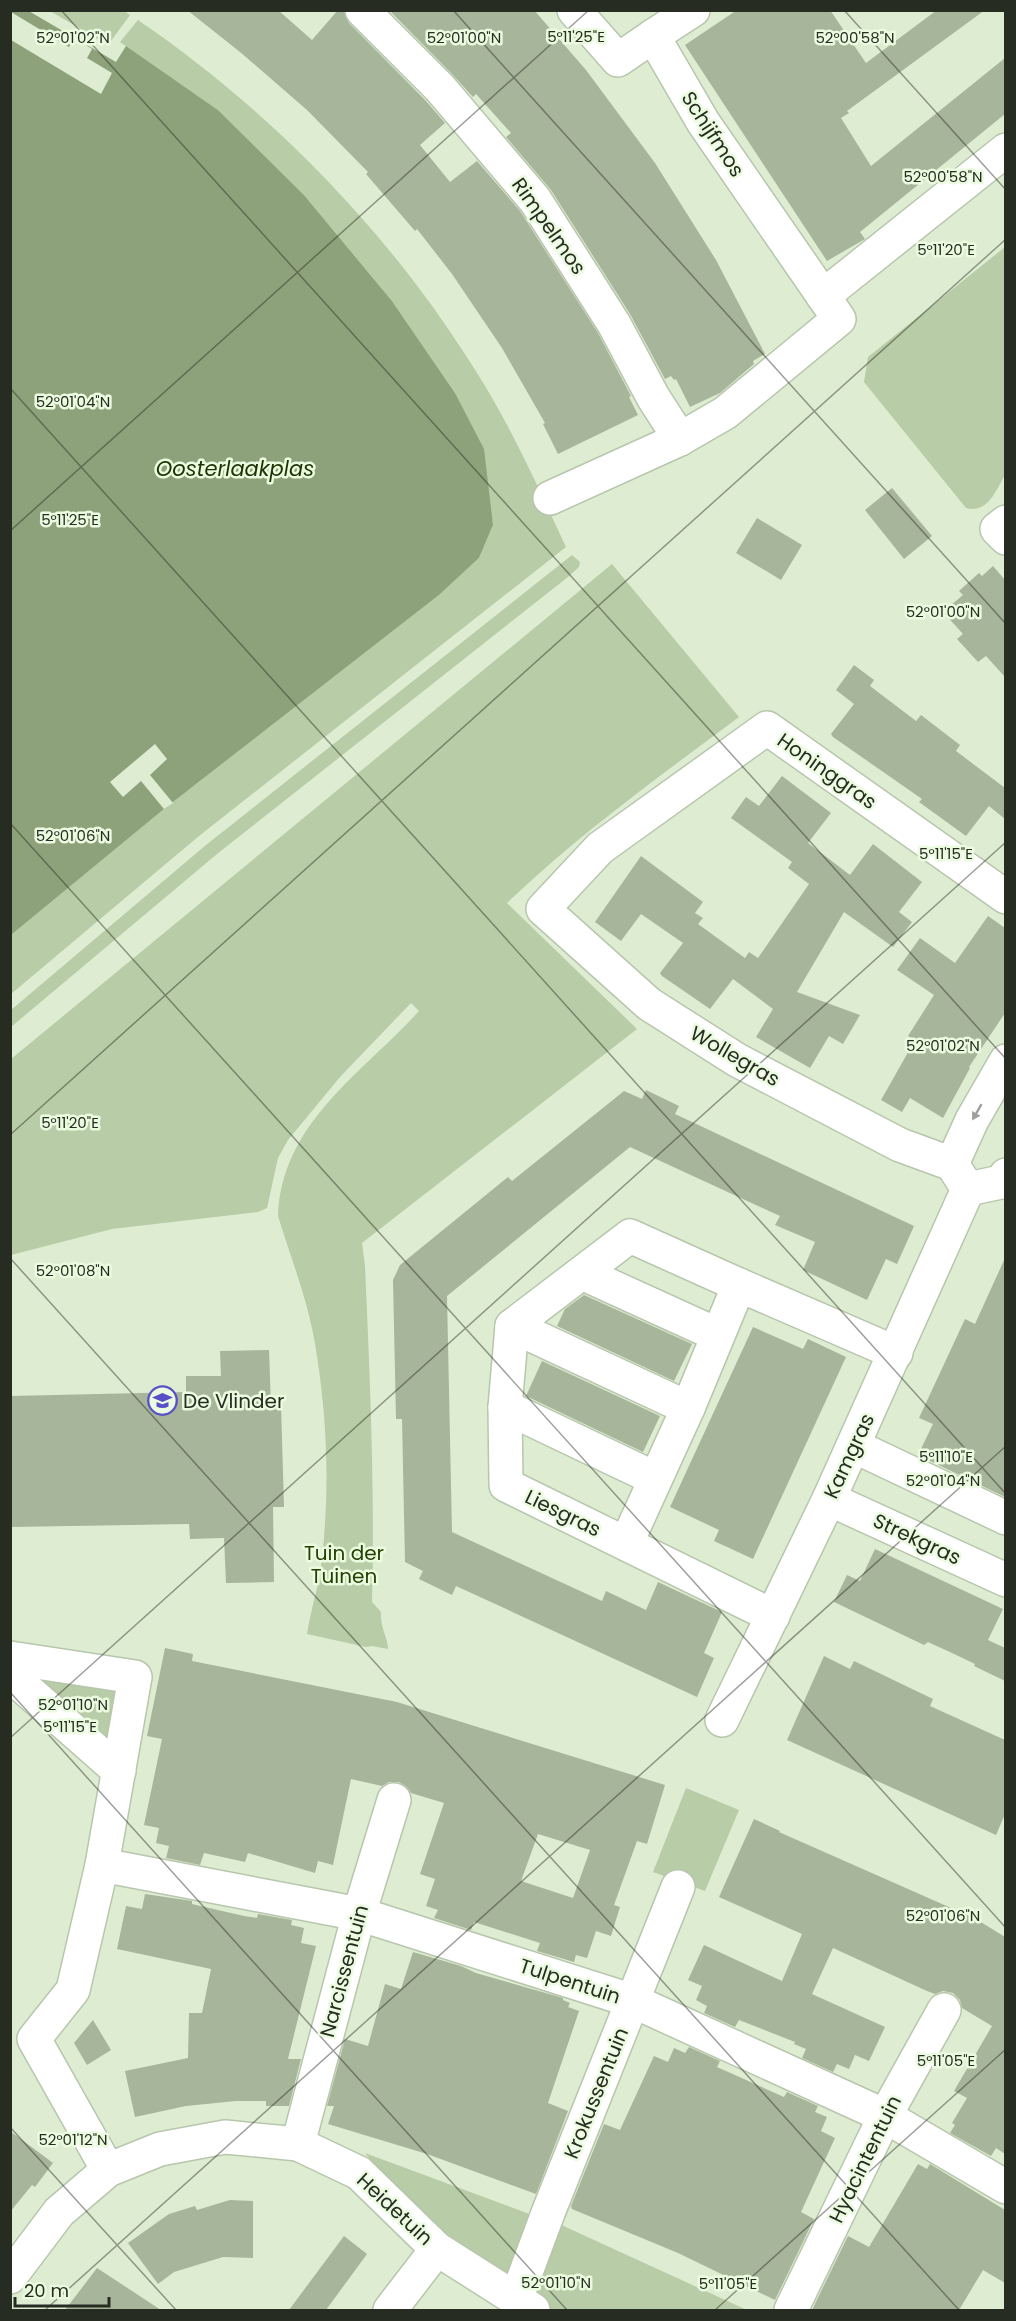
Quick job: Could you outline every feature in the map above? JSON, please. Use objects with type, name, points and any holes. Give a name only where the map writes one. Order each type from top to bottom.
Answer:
[{"type":"street","name":"Rimpelmos","points":[[362,10],[440,88],[535,200],[614,324],[653,397],[680,439]]},
{"type":"street","points":[[574,10],[618,60],[693,10]]},
{"type":"street","name":"Schijfmos","points":[[653,36],[703,122],[831,308]]},
{"type":"street","points":[[550,498],[680,439],[725,413],[831,308],[1005,150]]},
{"type":"street","name":"Honinggras","points":[[543,909],[600,848],[766,728],[1005,897]]},
{"type":"street","name":"Wollegras","points":[[543,909],[649,1004],[737,1060],[960,1177]]},
{"type":"street","name":"Kamgras","points":[[722,1720],[829,1499],[896,1353],[960,1177],[972,1120],[1005,1061]]},
{"type":"street","points":[[960,1177],[1004,1181]]},
{"type":"street","points":[[688,1408],[512,1326],[630,1236],[896,1353]]},
{"type":"street","points":[[582,1273],[718,1335]]},
{"type":"street","name":"Liesgras","points":[[626,1544],[654,1478],[688,1408],[740,1285]]},
{"type":"street","name":"Liesgras","points":[[512,1326],[505,1407],[506,1485],[773,1616]]},
{"type":"street","points":[[505,1407],[654,1478]]},
{"type":"street","points":[[854,1446],[1005,1518]]},
{"type":"street","name":"Strekgras","points":[[829,1499],[1005,1580]]},
{"type":"street","points":[[10,1658],[135,1677],[102,1865],[73,1990],[34,2039],[108,2170]]},
{"type":"street","points":[[10,1675],[119,1771]]},
{"type":"street","name":"Narcissentuin","points":[[298,2144],[359,1914],[394,1800]]},
{"type":"street","name":"Tulpentuin","points":[[102,1865],[359,1914],[633,2001],[885,2116],[1005,2187]]},
{"type":"street","name":"Krokussentuin","points":[[524,2305],[548,2213],[678,1887]]},
{"type":"street","name":"Hyacintentuin","points":[[791,2310],[885,2116],[944,2010]]},
{"type":"street","name":"Heidetuin","points":[[10,2277],[59,2212],[108,2170],[160,2149],[225,2137],[298,2144],[359,2173],[437,2249],[524,2305]]},
{"type":"street","points":[[390,2310],[437,2249]]},
{"type":"green space","points":[[50,11],[124,11],[130,15],[108,45]]},
{"type":"green space","points":[[138,20],[234,93],[279,133],[364,220],[438,315],[472,365],[522,454],[566,547],[199,836],[11,994],[11,935],[164,809],[439,595],[479,558],[493,525],[490,507],[455,393],[392,301],[304,195],[218,110],[120,42]]},
{"type":"green space","points":[[1005,247],[1005,475],[995,494],[986,504],[974,509],[966,508],[864,382],[868,357]]},
{"type":"green space","points":[[572,555],[580,562],[579,567],[568,577],[217,854],[11,1027],[11,1010],[206,845]]},
{"type":"green space","name":"Tuin der Tuinen","points":[[612,564],[739,717],[591,829],[507,903],[637,1029],[362,1243],[372,1434],[372,1602],[381,1612],[388,1649],[366,1647],[307,1634],[322,1558],[326,1504],[325,1423],[312,1328],[278,1216],[283,1183],[294,1153],[309,1126],[350,1079],[419,1011],[411,1003],[340,1077],[288,1140],[278,1158],[267,1208],[258,1212],[112,1229],[11,1255],[11,1059]]},
{"type":"green space","points":[[33,1673],[121,1686],[112,1744]]},
{"type":"green space","points":[[686,1788],[739,1810],[705,1891],[653,1872]]},
{"type":"green space","points":[[365,2153],[535,2216],[506,2283],[423,2226]]},
{"type":"green space","points":[[557,2223],[747,2310],[544,2310],[531,2290]]},
{"type":"water","name":"Oosterlaakplas","points":[[27,10],[116,62],[126,46],[218,110],[304,195],[392,301],[455,393],[484,449],[493,525],[479,558],[439,595],[164,809],[11,935],[10,11]]},
{"type":"pier","points":[[11,12],[69,47],[75,38],[92,49],[87,58],[112,73],[101,94],[11,40]]},
{"type":"pier","points":[[155,744],[167,759],[150,775],[173,803],[164,809],[141,781],[123,797],[110,782]]},
{"type":"building","points":[[187,10],[278,10],[312,40],[338,10],[344,10],[349,23],[445,123],[420,145],[450,182],[477,161],[520,211],[598,333],[631,396],[629,397],[638,415],[558,454],[543,424],[545,423],[502,348],[452,274],[417,229],[415,231],[366,174],[368,172],[307,110]]},
{"type":"building","points":[[389,10],[534,10],[586,70],[655,163],[716,260],[765,354],[753,361],[754,364],[720,393],[690,407],[676,379],[674,380],[671,376],[665,379],[630,314],[551,190],[506,137],[511,133],[476,94],[473,97]]},
{"type":"building","points":[[737,10],[830,10],[866,63],[937,10],[985,10],[847,111],[849,113],[841,118],[871,166],[1005,58],[1005,114],[860,232],[865,239],[827,261],[685,45]]},
{"type":"building","points":[[892,488],[932,536],[904,559],[865,510]]},
{"type":"building","points":[[757,518],[802,545],[781,580],[736,553]]},
{"type":"building","points":[[993,566],[1005,580],[1005,677],[986,656],[978,662],[957,639],[963,634],[943,612],[963,595],[959,591],[979,573],[982,576]]},
{"type":"building","points":[[854,665],[874,680],[870,686],[916,721],[921,715],[960,745],[956,751],[1005,788],[1005,819],[989,806],[966,836],[919,802],[922,799],[833,737],[831,734],[854,704],[836,690]]},
{"type":"building","points":[[782,776],[831,813],[808,843],[850,875],[873,844],[922,882],[899,912],[912,922],[893,947],[844,912],[797,992],[860,1015],[843,1044],[829,1036],[810,1068],[756,1037],[773,1009],[733,979],[710,1009],[662,976],[660,973],[683,943],[641,914],[621,941],[595,922],[641,856],[703,902],[695,913],[703,918],[698,924],[745,958],[749,952],[758,958],[809,884],[788,868],[792,862],[731,818],[746,797],[759,806]]},
{"type":"building","points":[[988,916],[1005,928],[1005,1013],[969,1067],[943,1118],[910,1098],[902,1112],[881,1100],[915,1040],[908,1036],[934,995],[897,970],[920,938],[955,963]]},
{"type":"building","points":[[646,1090],[679,1106],[675,1114],[914,1226],[897,1264],[886,1259],[867,1300],[803,1270],[815,1242],[775,1225],[780,1216],[630,1147],[447,1296],[452,1532],[602,1601],[606,1591],[646,1610],[658,1582],[722,1612],[704,1653],[714,1658],[697,1697],[456,1586],[452,1595],[419,1579],[423,1571],[405,1562],[402,1419],[396,1419],[393,1280],[400,1265],[508,1177],[512,1181],[624,1091],[642,1099]]},
{"type":"building","points":[[1005,1258],[1005,1497],[918,1455],[933,1424],[919,1418],[965,1319],[975,1324]]},
{"type":"building","points":[[584,1295],[692,1344],[674,1381],[557,1326],[565,1309]]},
{"type":"building","points":[[753,1327],[803,1349],[808,1339],[846,1357],[753,1559],[714,1541],[719,1530],[670,1507]]},
{"type":"building","points":[[269,1350],[271,1405],[281,1405],[284,1507],[273,1507],[274,1582],[226,1583],[224,1538],[190,1539],[189,1524],[12,1527],[10,1396],[186,1392],[186,1376],[221,1376],[220,1351]]},
{"type":"building","points":[[542,1361],[660,1416],[643,1452],[526,1396]]},
{"type":"building","points":[[875,1549],[1003,1609],[988,1640],[1005,1648],[1005,1681],[952,1653],[928,1642],[924,1645],[834,1602],[847,1575],[860,1581]]},
{"type":"building","points":[[165,1648],[193,1654],[192,1661],[397,1702],[665,1785],[647,1844],[637,1841],[614,1905],[620,1907],[611,1936],[596,1931],[587,1958],[576,1955],[574,1962],[537,1951],[540,1943],[474,1922],[471,1930],[434,1918],[438,1910],[426,1906],[435,1879],[420,1874],[444,1803],[411,1793],[399,1782],[389,1782],[382,1786],[351,1779],[333,1865],[318,1861],[315,1873],[248,1853],[245,1862],[204,1853],[200,1865],[166,1858],[169,1846],[156,1843],[159,1828],[144,1825],[162,1739],[147,1736]],"holes":[[[538,1834],[590,1850],[573,1898],[521,1881]]]},
{"type":"building","points":[[824,1656],[850,1669],[854,1661],[933,1699],[930,1706],[1005,1740],[1005,1814],[996,1835],[787,1740]]},
{"type":"building","points":[[754,1819],[976,1919],[1005,1937],[1005,2154],[996,2148],[991,2156],[950,2133],[955,2125],[952,2123],[967,2098],[954,2091],[992,2026],[962,2008],[960,2000],[953,1993],[943,1991],[935,1994],[927,1991],[833,1948],[812,1994],[885,2027],[869,2061],[855,2055],[849,2069],[837,2064],[833,2072],[802,2058],[806,2049],[794,2044],[795,2042],[739,2020],[735,2027],[704,2013],[707,2006],[696,2000],[702,1986],[688,1980],[704,1945],[782,1981],[802,1934],[719,1897]]},
{"type":"building","points":[[145,1894],[192,1901],[192,1904],[244,1916],[257,1918],[258,1914],[292,1920],[291,1925],[304,1928],[301,1943],[316,1946],[288,2059],[301,2059],[289,2106],[266,2106],[266,2101],[236,2101],[186,2106],[135,2117],[125,2071],[188,2058],[189,2013],[202,2013],[211,1969],[117,1949],[126,1906],[142,1909]]},
{"type":"building","points":[[413,1952],[563,1998],[570,2003],[568,2007],[579,2011],[548,2103],[568,2111],[536,2194],[427,2154],[328,2124],[334,2106],[327,2106],[345,2039],[368,2046],[385,1984],[401,1989]]},
{"type":"building","points":[[93,2020],[111,2050],[87,2065],[74,2043]]},
{"type":"building","points":[[689,2047],[720,2061],[717,2067],[784,2097],[787,2092],[818,2106],[815,2112],[827,2117],[821,2131],[835,2138],[801,2212],[814,2219],[775,2300],[678,2253],[572,2209],[571,2206],[604,2124],[620,2130],[654,2056],[668,2062],[674,2048],[685,2053]]},
{"type":"building","points":[[10,2131],[53,2163],[35,2187],[32,2185],[10,2212]]},
{"type":"building","points":[[918,2164],[927,2169],[930,2164],[1005,2210],[1005,2283],[983,2270],[959,2310],[812,2310],[848,2236],[869,2247]]},
{"type":"building","points":[[230,2200],[253,2201],[253,2258],[223,2257],[174,2272],[158,2284],[128,2243],[169,2214],[195,2206],[197,2210]]},
{"type":"building","points":[[344,2236],[367,2254],[326,2310],[289,2310]]},
{"type":"building","points":[[97,2268],[161,2310],[65,2310]]},
{"type":"place","name":"De Vlinder","points":[[162,1401]]}]
